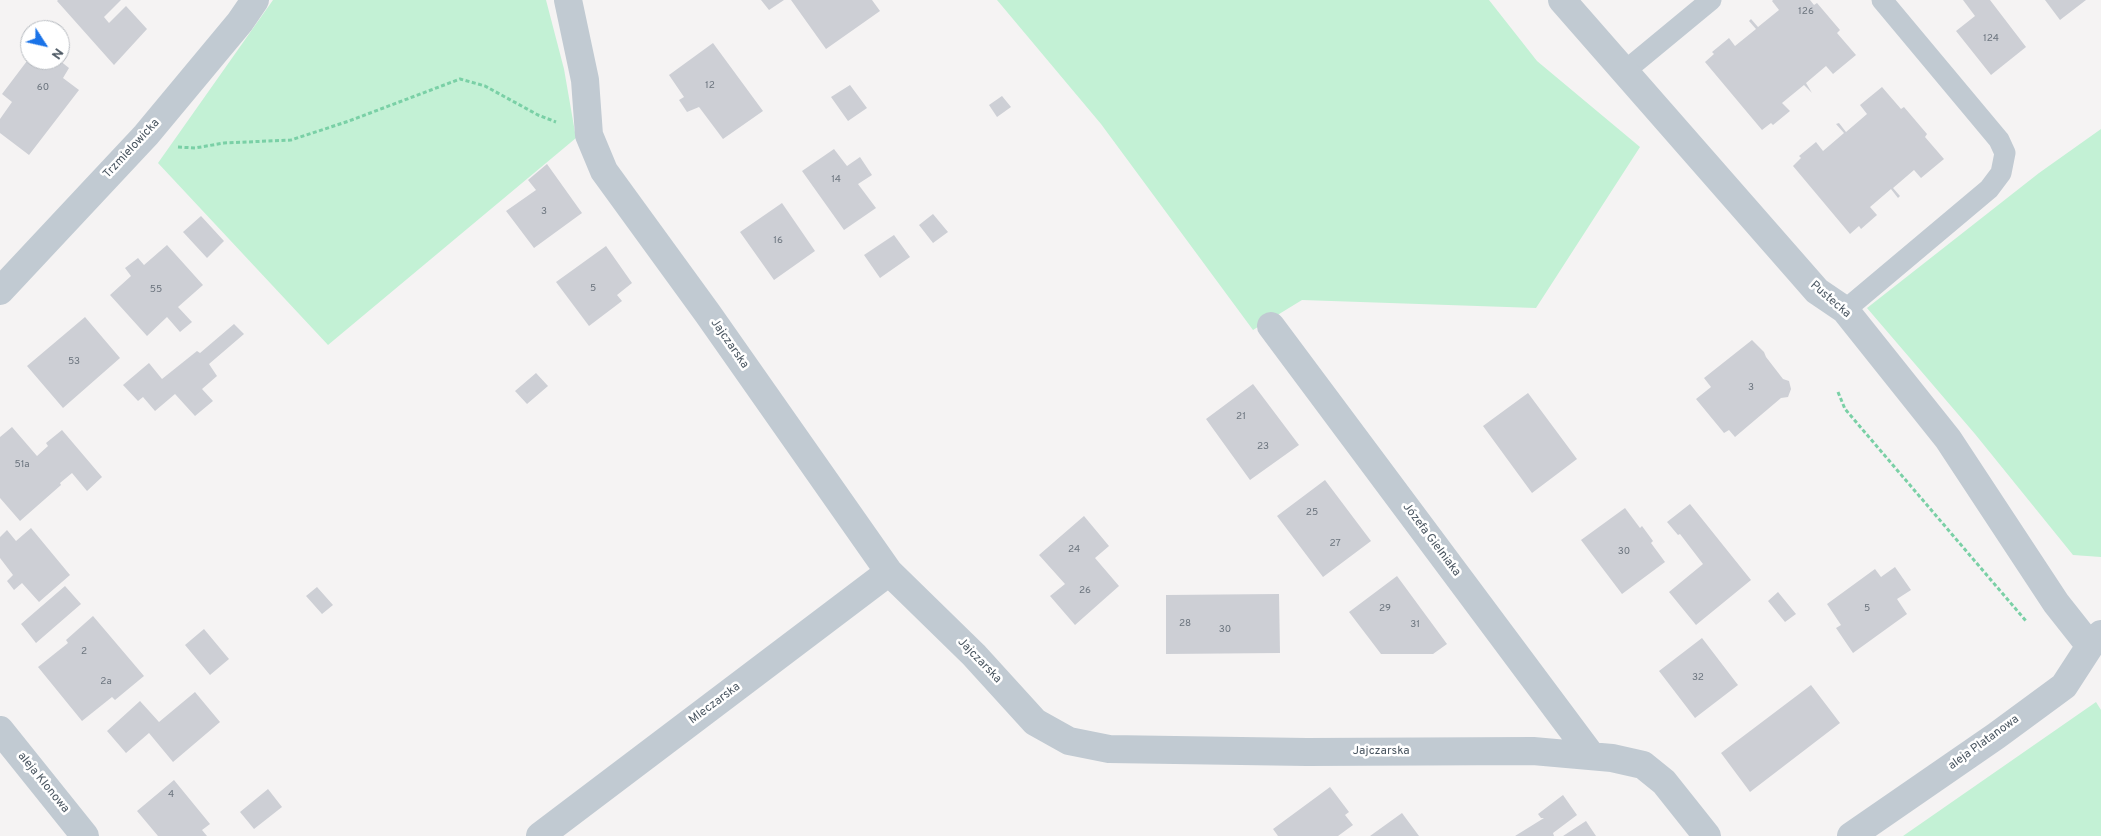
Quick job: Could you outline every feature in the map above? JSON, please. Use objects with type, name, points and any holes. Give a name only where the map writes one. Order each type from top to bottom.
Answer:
[{"type":"street","name":"Trzmielowicka","points":[[0,291],[146,136],[240,22],[255,0]]},
{"type":"street","name":"Jajczarska","points":[[568,0],[585,80],[589,134],[604,171],[708,314],[889,572],[974,655],[1035,722],[1069,741],[1109,749],[1306,752],[1533,751],[1612,758],[1643,766],[1664,782],[1707,836]]},
{"type":"street","name":"Pustecka","points":[[1562,0],[1817,291],[1845,310],[1948,439],[2056,603],[2096,640]]},
{"type":"street","name":"Józefa Gielniaka","points":[[1271,326],[1591,755]]},
{"type":"street","name":"Mleczarska","points":[[540,836],[889,572]]},
{"type":"street","name":"aleja Platanowa","points":[[1851,836],[2064,686],[2096,640]]},
{"type":"street","name":"aleja Klonowa","points":[[0,730],[85,836]]},
{"type":"lane","points":[[1625,71],[1711,0]]},
{"type":"lane","points":[[1845,310],[1989,189],[2001,173],[2005,153],[1999,140],[1882,0]]},
{"type":"path","points":[[146,136],[164,147],[195,148],[224,143],[291,140],[349,121],[460,79],[485,86],[538,115],[589,134]]},
{"type":"path","points":[[1838,392],[1845,409],[2027,622]]},
{"type":"green space","points":[[273,0],[546,0],[564,69],[576,138],[328,345],[158,163]]},
{"type":"green space","points":[[997,0],[1489,0],[1537,61],[1640,147],[1536,308],[1302,300],[1253,330],[1101,124]]},
{"type":"green space","points":[[2101,129],[2101,557],[2073,555],[1975,434],[1867,308],[2039,173]]},
{"type":"green space","points":[[2096,702],[2101,710],[2101,836],[1903,836]]},
{"type":"building","points":[[58,0],[121,0],[104,17],[109,23],[126,6],[147,29],[114,65]]},
{"type":"building","points":[[761,0],[784,0],[769,10]]},
{"type":"building","points":[[791,0],[872,0],[880,11],[826,49]]},
{"type":"building","points":[[1773,0],[1810,0],[1814,5],[1817,3],[1840,30],[1837,33],[1856,55],[1833,74],[1826,66],[1806,83],[1812,93],[1804,85],[1782,103],[1790,111],[1773,125],[1771,123],[1762,130],[1705,62],[1714,54],[1712,52],[1729,38],[1735,46],[1756,29],[1749,21],[1751,19],[1758,27],[1779,10]]},
{"type":"building","points":[[1963,0],[1990,0],[2026,47],[1991,75],[1956,31],[1975,16]]},
{"type":"building","points":[[2045,0],[2086,0],[2060,20]]},
{"type":"building","points":[[713,43],[763,111],[723,139],[699,107],[687,112],[679,100],[684,97],[669,75]]},
{"type":"building","points":[[20,70],[68,70],[63,78],[79,90],[29,155],[0,133],[0,119],[12,102],[2,94]]},
{"type":"building","points":[[850,85],[867,108],[848,121],[831,97]]},
{"type":"building","points":[[1882,87],[1901,109],[1904,107],[1927,134],[1925,137],[1944,159],[1921,178],[1914,170],[1893,188],[1900,196],[1898,198],[1891,189],[1870,207],[1877,215],[1861,229],[1859,226],[1850,234],[1793,166],[1801,158],[1799,156],[1816,142],[1823,151],[1844,133],[1836,124],[1839,123],[1846,132],[1867,114],[1860,105]]},
{"type":"building","points":[[1002,96],[1011,107],[997,117],[989,105]]},
{"type":"building","points":[[834,149],[847,166],[860,157],[872,175],[858,184],[876,208],[844,230],[802,171]]},
{"type":"building","points":[[547,164],[582,213],[534,248],[506,211],[536,190],[528,180]]},
{"type":"building","points":[[782,203],[815,251],[774,280],[740,232]]},
{"type":"building","points":[[933,214],[948,232],[933,243],[919,225]]},
{"type":"building","points":[[201,216],[224,241],[207,258],[183,232]]},
{"type":"building","points":[[894,235],[910,257],[880,278],[864,255]]},
{"type":"building","points":[[167,245],[203,285],[178,307],[192,322],[180,332],[167,317],[147,336],[110,295],[131,276],[125,268],[138,258],[144,265]]},
{"type":"building","points":[[606,246],[632,283],[617,295],[622,301],[589,326],[556,282]]},
{"type":"building","points":[[85,317],[120,358],[63,408],[27,366]]},
{"type":"building","points":[[234,324],[244,334],[209,364],[217,376],[202,389],[213,401],[195,416],[175,394],[155,411],[143,397],[138,401],[123,385],[149,363],[162,379],[197,351],[200,353]]},
{"type":"building","points":[[1752,340],[1764,352],[1783,379],[1789,381],[1791,389],[1788,397],[1781,398],[1735,437],[1729,430],[1724,433],[1696,399],[1711,387],[1704,378]]},
{"type":"building","points":[[536,373],[548,386],[527,404],[515,391]]},
{"type":"building","points":[[1253,384],[1299,445],[1250,480],[1206,419]]},
{"type":"building","points":[[1528,393],[1577,459],[1532,493],[1483,426]]},
{"type":"building","points":[[12,427],[37,456],[48,446],[46,443],[62,430],[102,477],[87,491],[72,473],[20,521],[0,498],[0,437]]},
{"type":"building","points":[[1325,480],[1371,541],[1323,577],[1277,516]]},
{"type":"building","points":[[1690,504],[1751,580],[1696,625],[1669,592],[1703,564],[1680,534],[1678,535],[1667,522]]},
{"type":"building","points":[[1625,508],[1640,528],[1642,526],[1653,541],[1651,543],[1665,562],[1622,594],[1581,540]]},
{"type":"building","points":[[1084,516],[1109,546],[1095,558],[1119,586],[1075,625],[1050,596],[1065,584],[1039,555]]},
{"type":"building","points":[[31,528],[70,575],[39,602],[22,583],[14,590],[7,581],[13,575],[0,558],[0,537],[7,530],[16,541]]},
{"type":"building","points":[[1895,567],[1911,590],[1897,599],[1907,614],[1853,653],[1836,628],[1841,625],[1827,604],[1875,569],[1881,577]]},
{"type":"building","points":[[1397,576],[1447,644],[1433,654],[1381,654],[1349,612]]},
{"type":"building","points":[[65,586],[81,604],[36,643],[21,624]]},
{"type":"building","points":[[317,587],[333,605],[322,614],[306,596]]},
{"type":"building","points":[[1778,592],[1796,614],[1785,622],[1768,601]]},
{"type":"building","points":[[1279,594],[1280,653],[1166,654],[1166,595]]},
{"type":"building","points":[[93,616],[144,676],[115,700],[112,697],[82,721],[38,667],[68,643],[66,640]]},
{"type":"building","points":[[204,629],[229,659],[210,675],[185,645]]},
{"type":"building","points":[[1702,638],[1738,685],[1695,718],[1659,671]]},
{"type":"building","points":[[1811,685],[1840,723],[1750,792],[1721,753]]},
{"type":"building","points":[[195,692],[220,722],[173,762],[149,733],[126,753],[107,731],[140,701],[159,722]]},
{"type":"building","points":[[174,780],[210,824],[202,830],[207,836],[158,836],[137,811]]},
{"type":"building","points":[[1330,787],[1349,812],[1345,815],[1353,825],[1338,836],[1278,836],[1273,829]]},
{"type":"building","points":[[268,789],[282,807],[254,829],[240,812]]},
{"type":"building","points":[[1563,795],[1577,815],[1553,833],[1554,836],[1515,836],[1544,818],[1541,818],[1538,814]]},
{"type":"building","points":[[1402,813],[1419,836],[1370,836]]},
{"type":"building","points":[[1586,821],[1596,836],[1563,836]]}]
